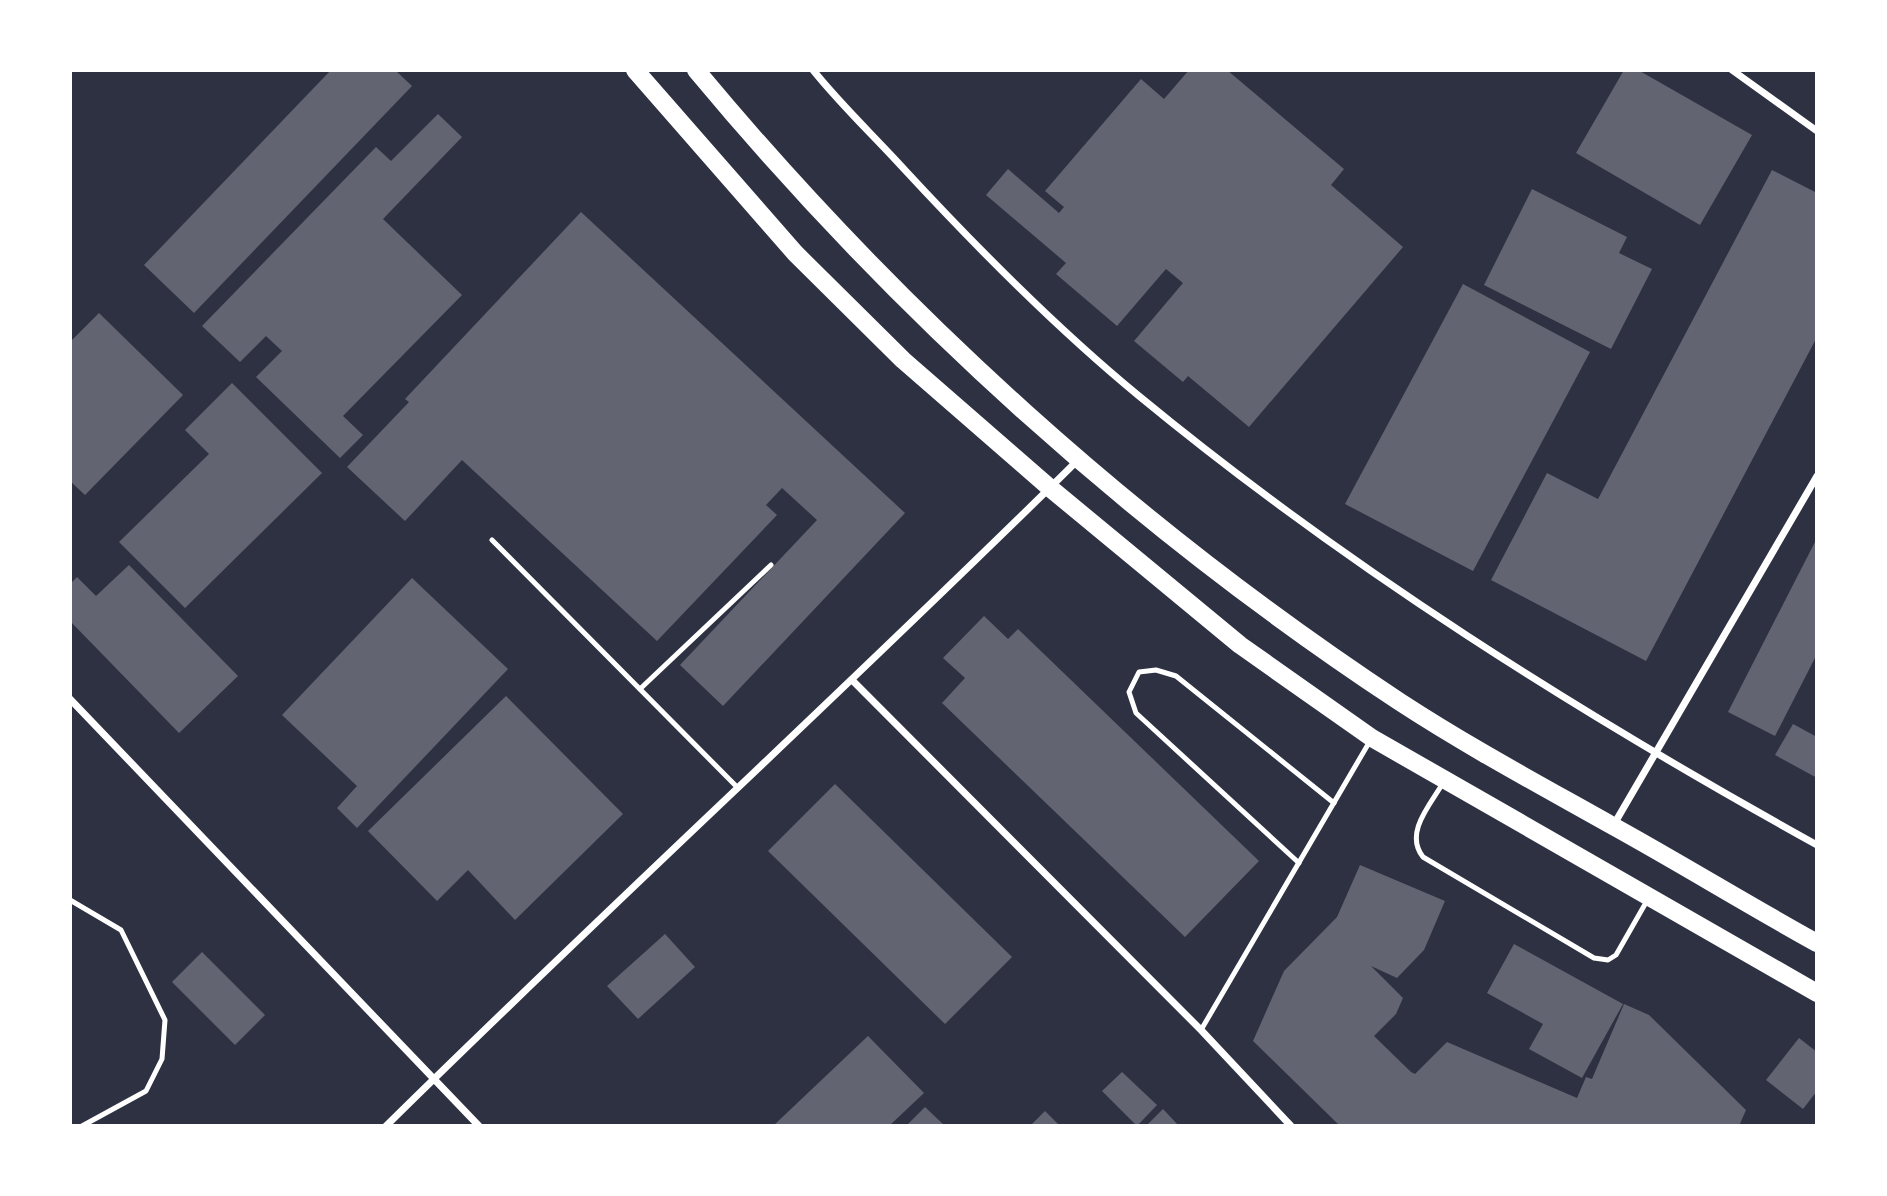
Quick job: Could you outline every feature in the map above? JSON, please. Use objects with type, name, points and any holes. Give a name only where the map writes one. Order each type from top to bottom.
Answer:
[{"type":"main road","points":[[635,70],[795,253],[902,360],[1050,488],[1240,645],[1372,738],[1648,899],[1817,993]]},
{"type":"main road","points":[[696,70],[752,137],[959,353],[1182,543],[1314,642],[1508,770],[1613,826],[1708,883],[1817,943]]},
{"type":"street","points":[[813,70],[935,202],[1039,307],[1138,395],[1270,499],[1369,571],[1514,667],[1657,755],[1817,845]]},
{"type":"street","points":[[1732,70],[1817,131]]},
{"type":"street","points":[[386,1126],[737,787],[852,681],[1079,458]]},
{"type":"street","points":[[1613,826],[1657,755],[1817,476]]},
{"type":"street","points":[[852,681],[1201,1030],[1291,1126]]},
{"type":"street","points":[[70,699],[480,1126]]},
{"type":"lane","points":[[492,540],[737,787]]},
{"type":"lane","points":[[640,689],[771,565]]},
{"type":"lane","points":[[1299,863],[1136,713],[1129,692],[1139,672],[1156,670],[1176,676],[1334,803]]},
{"type":"lane","points":[[1201,1030],[1372,738]]},
{"type":"lane","points":[[1445,780],[1414,836],[1415,848],[1423,857],[1594,958],[1608,960],[1616,955],[1648,899]]},
{"type":"lane","points":[[70,900],[121,930],[165,1020],[162,1059],[146,1091],[82,1126]]},
{"type":"building","points":[[331,70],[395,70],[412,86],[194,313],[144,265]]},
{"type":"building","points":[[1189,70],[1227,70],[1344,169],[1331,185],[1403,247],[1249,427],[1188,376],[1183,382],[1134,341],[1183,283],[1166,269],[1117,326],[1056,274],[1066,263],[986,195],[1008,169],[1059,213],[1064,207],[1045,191],[1141,79],[1164,99]]},
{"type":"building","points":[[1624,70],[1638,70],[1752,135],[1700,225],[1576,153]]},
{"type":"building","points":[[438,114],[462,137],[383,219],[462,295],[343,416],[363,435],[340,458],[256,377],[282,351],[266,336],[240,362],[202,326],[376,147],[391,161]]},
{"type":"building","points":[[1772,170],[1817,193],[1817,337],[1646,661],[1491,580],[1547,473],[1598,499]]},
{"type":"building","points":[[1532,189],[1627,237],[1619,253],[1652,269],[1611,349],[1484,285]]},
{"type":"building","points":[[581,212],[905,513],[723,706],[680,665],[817,520],[782,488],[766,505],[777,515],[657,641],[462,460],[405,521],[347,467],[409,402],[405,399]]},
{"type":"building","points":[[1463,284],[1590,352],[1473,571],[1345,504]]},
{"type":"building","points":[[99,313],[183,395],[85,495],[70,481],[70,342]]},
{"type":"building","points":[[232,383],[322,473],[185,608],[119,542],[209,454],[185,430]]},
{"type":"building","points":[[1817,538],[1817,654],[1775,736],[1728,712]]},
{"type":"building","points":[[129,565],[238,676],[179,733],[70,621],[70,584],[77,577],[96,596]]},
{"type":"building","points":[[412,578],[508,669],[357,828],[337,808],[357,786],[282,715]]},
{"type":"building","points":[[984,616],[1008,639],[1018,629],[1259,861],[1185,937],[942,703],[965,678],[943,658]]},
{"type":"building","points":[[506,696],[623,814],[515,920],[468,870],[437,901],[368,831]]},
{"type":"building","points":[[1793,724],[1817,737],[1817,778],[1775,755]]},
{"type":"building","points":[[835,784],[1012,957],[945,1024],[768,851]]},
{"type":"building","points":[[1360,865],[1445,901],[1424,950],[1397,978],[1371,966],[1403,998],[1396,1014],[1374,1036],[1411,1072],[1415,1074],[1447,1042],[1577,1098],[1586,1077],[1592,1079],[1624,1004],[1649,1015],[1746,1110],[1739,1126],[1340,1126],[1253,1041],[1284,971],[1337,917]]},
{"type":"building","points":[[665,934],[695,967],[638,1019],[607,986]]},
{"type":"building","points":[[1514,944],[1623,1004],[1582,1078],[1529,1049],[1543,1024],[1487,993]]},
{"type":"building","points":[[202,952],[265,1015],[235,1045],[172,982]]},
{"type":"building","points":[[868,1036],[924,1093],[889,1126],[773,1126]]},
{"type":"building","points":[[1799,1038],[1817,1052],[1817,1091],[1803,1109],[1766,1080]]},
{"type":"building","points":[[1122,1072],[1157,1105],[1137,1126],[1102,1091]]},
{"type":"building","points":[[925,1107],[945,1126],[906,1126]]},
{"type":"building","points":[[1163,1109],[1179,1126],[1146,1126]]},
{"type":"building","points":[[1045,1111],[1060,1126],[1030,1126]]}]
